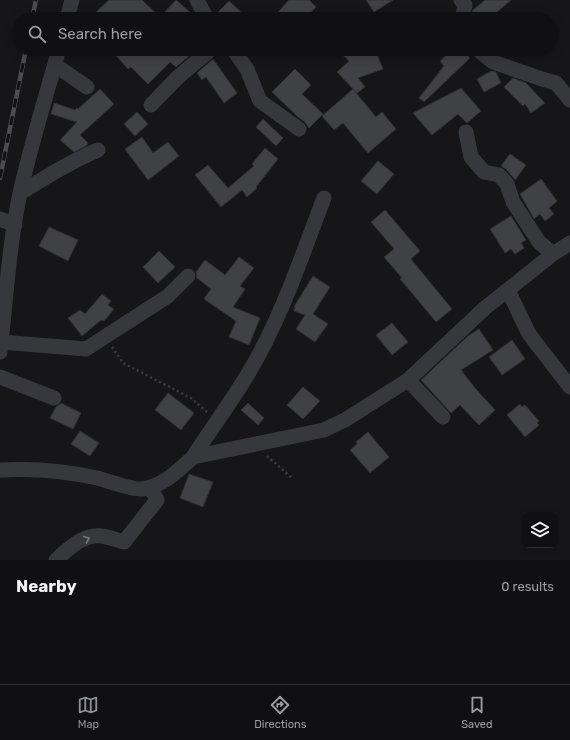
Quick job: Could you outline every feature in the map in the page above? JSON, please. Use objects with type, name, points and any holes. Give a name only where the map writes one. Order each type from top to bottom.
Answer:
[{"type":"street","points":[[69,12],[72,0]]},
{"type":"street","points":[[197,0],[204,12]]},
{"type":"street","points":[[461,0],[465,5],[464,12]]},
{"type":"street","points":[[57,56],[34,135],[20,193],[1,347],[86,349],[168,296],[188,276]]},
{"type":"street","points":[[151,105],[177,78],[204,56]]},
{"type":"street","points":[[238,56],[247,69],[260,101],[299,129]]},
{"type":"street","points":[[486,56],[493,62],[556,83],[570,100]]},
{"type":"street","points":[[55,65],[86,87]]},
{"type":"street","points":[[466,132],[470,157],[484,172],[499,175],[507,184],[513,202],[539,242],[553,254]]},
{"type":"street","points":[[20,193],[58,169],[98,150]]},
{"type":"street","points":[[0,470],[46,470],[97,478],[140,489],[156,485],[178,471],[193,457],[248,373],[278,316],[294,279],[324,198]]},
{"type":"street","points":[[0,219],[15,225]]},
{"type":"street","points":[[193,457],[324,430],[345,420],[408,380],[485,308],[553,254],[570,243]]},
{"type":"street","points":[[508,290],[529,334],[570,387]]},
{"type":"street","points":[[0,378],[54,398]]},
{"type":"street","points":[[408,380],[443,417]]},
{"type":"street","points":[[56,560],[71,546],[87,537],[101,536],[124,542],[157,500],[150,487]]},
{"type":"path","points":[[106,336],[123,362],[191,398],[217,420]]},
{"type":"path","points":[[249,445],[268,457],[291,477]]},
{"type":"building","points":[[109,0],[142,0],[155,12],[96,12]]},
{"type":"building","points":[[176,0],[190,12],[165,12]]},
{"type":"building","points":[[289,0],[309,0],[316,7],[311,12],[278,12]]},
{"type":"building","points":[[366,0],[393,0],[374,12]]},
{"type":"building","points":[[485,0],[511,0],[497,12],[473,12]]},
{"type":"building","points":[[229,1],[241,12],[218,12]]},
{"type":"building","points":[[116,56],[189,56],[176,67],[170,62],[148,84],[131,67],[128,69]]},
{"type":"building","points":[[344,56],[378,56],[383,69],[358,78],[365,87],[357,93],[337,72],[349,61]]},
{"type":"building","points":[[445,56],[468,56],[470,58],[424,102],[419,98],[444,66],[440,61]]},
{"type":"building","points":[[213,59],[237,93],[224,103],[206,77],[202,80],[197,73]]},
{"type":"building","points":[[295,69],[311,85],[302,94],[323,114],[309,128],[305,122],[272,92]]},
{"type":"building","points":[[491,71],[496,72],[501,83],[484,92],[477,79]]},
{"type":"building","points":[[513,78],[526,83],[545,103],[531,113],[525,104],[523,106],[504,87]]},
{"type":"building","points":[[461,88],[481,111],[467,123],[458,114],[432,135],[413,113]]},
{"type":"building","points":[[100,89],[114,104],[80,135],[88,143],[86,146],[74,152],[60,140],[77,122],[51,114],[54,103],[75,110]]},
{"type":"building","points":[[353,89],[376,117],[382,112],[396,129],[368,153],[343,123],[334,130],[322,116]]},
{"type":"building","points":[[137,112],[148,124],[135,136],[124,124]]},
{"type":"building","points":[[263,119],[283,138],[276,146],[256,127]]},
{"type":"building","points":[[142,137],[153,153],[168,142],[179,156],[148,180],[125,149]]},
{"type":"building","points":[[265,148],[278,159],[256,187],[257,188],[247,197],[242,190],[221,207],[195,175],[208,165],[228,188],[254,166],[252,164]]},
{"type":"building","points":[[510,154],[526,165],[515,180],[506,169],[501,166]]},
{"type":"building","points":[[378,161],[394,174],[377,194],[361,181]]},
{"type":"building","points":[[541,179],[557,201],[549,208],[554,214],[545,221],[540,214],[534,219],[520,194]]},
{"type":"building","points":[[385,210],[420,251],[411,259],[452,309],[436,322],[400,279],[402,278],[384,257],[394,249],[371,222]]},
{"type":"building","points":[[511,216],[526,240],[521,243],[524,248],[515,254],[511,249],[505,253],[490,229]]},
{"type":"building","points":[[49,227],[78,240],[68,261],[39,246]]},
{"type":"building","points":[[159,251],[175,267],[158,283],[143,267]]},
{"type":"building","points":[[239,257],[254,268],[240,286],[245,289],[233,307],[260,318],[249,345],[229,337],[236,321],[204,299],[211,289],[197,278],[196,272],[205,260],[225,275]]},
{"type":"building","points":[[313,276],[330,287],[313,314],[328,324],[315,342],[296,329],[305,315],[294,311],[295,305]]},
{"type":"building","points":[[102,294],[111,301],[108,305],[114,309],[104,321],[101,320],[82,336],[68,318],[80,310],[85,314]]},
{"type":"building","points":[[392,323],[408,342],[392,355],[376,335]]},
{"type":"building","points":[[479,329],[493,350],[461,370],[495,410],[479,425],[460,405],[451,413],[421,380],[468,336]]},
{"type":"building","points":[[512,340],[525,359],[502,375],[489,357]]},
{"type":"building","points":[[303,387],[320,401],[303,419],[287,405]]},
{"type":"building","points":[[168,393],[194,413],[181,430],[155,410]]},
{"type":"building","points":[[61,403],[81,413],[73,429],[50,418],[56,407]]},
{"type":"building","points":[[248,403],[264,418],[258,425],[241,410]]},
{"type":"building","points":[[520,404],[522,407],[525,405],[539,421],[537,423],[539,425],[525,437],[507,415]]},
{"type":"building","points":[[80,431],[99,443],[90,456],[71,444]]},
{"type":"building","points":[[368,432],[389,457],[370,473],[350,450],[357,444],[356,442]]},
{"type":"building","points":[[189,474],[213,482],[203,507],[180,498]]},
{"type":"railway","points":[[33,12],[36,0]]},
{"type":"railway","points":[[0,178],[25,56]]}]
